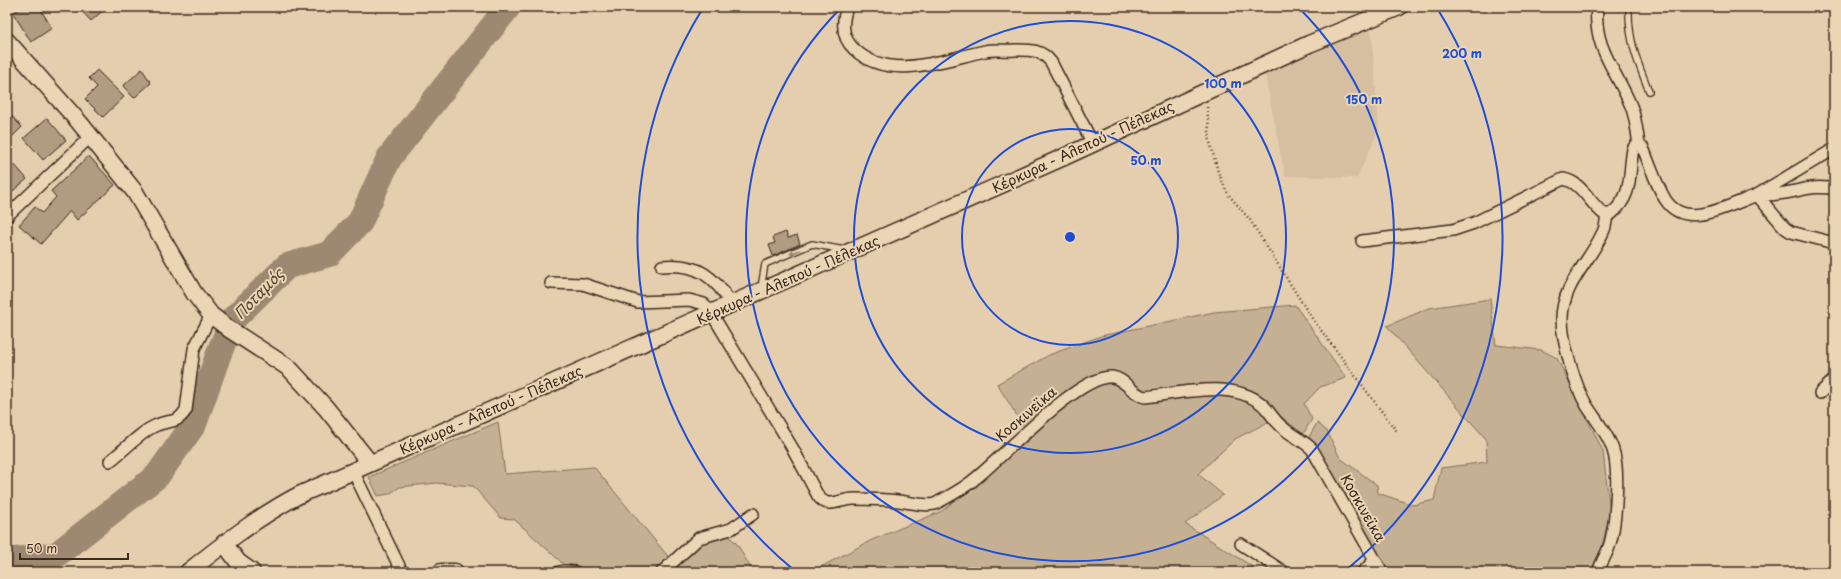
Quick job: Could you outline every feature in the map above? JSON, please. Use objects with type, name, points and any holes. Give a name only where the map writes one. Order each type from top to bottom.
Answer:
[{"type":"main road","name":"Κέρκυρα - Αλεπού - Πέλεκας","points":[[188,572],[224,543],[281,504],[370,463],[852,252],[1093,144],[1206,90],[1327,36],[1399,7]]},
{"type":"main road","points":[[7,41],[91,136],[135,192],[194,292],[215,318],[278,360],[299,377],[370,463]]},
{"type":"main road","points":[[224,543],[238,562],[252,572]]},
{"type":"main road","points":[[441,572],[455,572]]},
{"type":"street","points":[[847,7],[843,23],[845,36],[850,45],[859,54],[875,62],[891,66],[917,66],[987,51],[1031,50],[1040,52],[1051,62],[1093,144]]},
{"type":"street","points":[[1597,7],[1596,26],[1602,50],[1631,105],[1636,122],[1639,145],[1643,148],[1665,200],[1679,212],[1699,216],[1757,194],[1834,150]]},
{"type":"street","points":[[7,216],[91,136]]},
{"type":"street","points":[[1362,241],[1453,230],[1494,214],[1563,179],[1574,182],[1601,211],[1607,214],[1614,211],[1628,191],[1633,149],[1635,146],[1639,145]]},
{"type":"street","points":[[1757,194],[1776,194],[1803,188],[1817,187],[1834,189]]},
{"type":"street","points":[[1757,194],[1784,228],[1791,232],[1834,243]]},
{"type":"street","points":[[1598,572],[1611,535],[1616,493],[1616,464],[1614,450],[1607,435],[1586,404],[1574,373],[1566,348],[1562,318],[1564,302],[1569,287],[1603,232],[1607,214]]},
{"type":"street","points":[[662,266],[680,266],[707,274],[720,286],[732,305]]},
{"type":"street","points":[[551,283],[583,284],[638,302],[689,300],[704,304],[712,314]]},
{"type":"street","name":"Κοσκινεϊκα","points":[[712,314],[823,502],[828,504],[848,499],[900,501],[927,506],[934,504],[975,479],[1063,401],[1086,385],[1111,377],[1118,379],[1139,396],[1145,397],[1213,390],[1232,390],[1246,394],[1262,405],[1280,426],[1304,441],[1312,449],[1382,572]]},
{"type":"street","points":[[110,461],[154,426],[176,421],[181,418],[186,410],[194,349],[215,318]]},
{"type":"street","points":[[1820,393],[1834,380]]},
{"type":"street","points":[[353,471],[402,572]]},
{"type":"street","points":[[662,572],[699,538],[731,529],[753,514]]},
{"type":"street","points":[[1241,544],[1284,572]]},
{"type":"street","points":[[1364,572],[1375,560]]},
{"type":"street","points":[[559,572],[575,572]]},
{"type":"lane","points":[[1629,7],[1633,52],[1649,91]]},
{"type":"lane","points":[[760,292],[765,264],[812,244],[852,252]]},
{"type":"path","points":[[1206,90],[1210,142],[1218,172],[1228,194],[1250,220],[1311,317],[1398,434]]},
{"type":"shaded area","points":[[1371,27],[1379,129],[1357,178],[1285,176],[1265,75]]},
{"type":"shaded area","points":[[1490,299],[1496,345],[1541,350],[1557,358],[1603,451],[1610,512],[1602,547],[1592,572],[1379,572],[1384,567],[1309,437],[1317,423],[1327,431],[1340,458],[1377,485],[1378,493],[1413,505],[1434,500],[1441,468],[1487,462],[1486,439],[1387,326],[1429,308]]},
{"type":"shaded area","points":[[1295,305],[1346,378],[1320,387],[1304,404],[1312,419],[1303,434],[1280,416],[1235,439],[1198,474],[1223,495],[1185,524],[1261,572],[811,572],[872,540],[942,511],[1031,438],[997,384],[1049,355],[1101,336],[1214,312]]},
{"type":"shaded area","points":[[498,422],[505,474],[594,467],[676,566],[702,541],[728,535],[737,544],[753,572],[572,572],[514,519],[501,518],[473,486],[436,483],[400,487],[389,494],[378,496],[369,477]]},
{"type":"building","points":[[22,7],[39,7],[52,28],[31,42],[13,13]]},
{"type":"building","points":[[78,7],[107,7],[91,21]]},
{"type":"building","points":[[142,69],[151,83],[134,98],[123,86]]},
{"type":"building","points":[[97,70],[124,97],[103,117],[85,99],[97,87],[89,78]]},
{"type":"building","points":[[7,111],[22,127],[7,142]]},
{"type":"building","points":[[47,118],[66,140],[43,160],[24,138]]},
{"type":"building","points":[[89,156],[115,185],[77,220],[70,211],[41,244],[19,225],[35,207],[42,213],[56,197],[51,191]]},
{"type":"building","points":[[14,164],[27,179],[7,196],[7,170]]},
{"type":"building","points":[[786,232],[788,238],[797,235],[800,244],[773,256],[769,245],[775,243],[773,237]]},
{"type":"waterway","name":"Ποταμός","points":[[7,561],[56,555],[157,476],[194,424],[219,353],[233,319],[287,266],[329,254],[360,222],[389,158],[508,7]]}]
